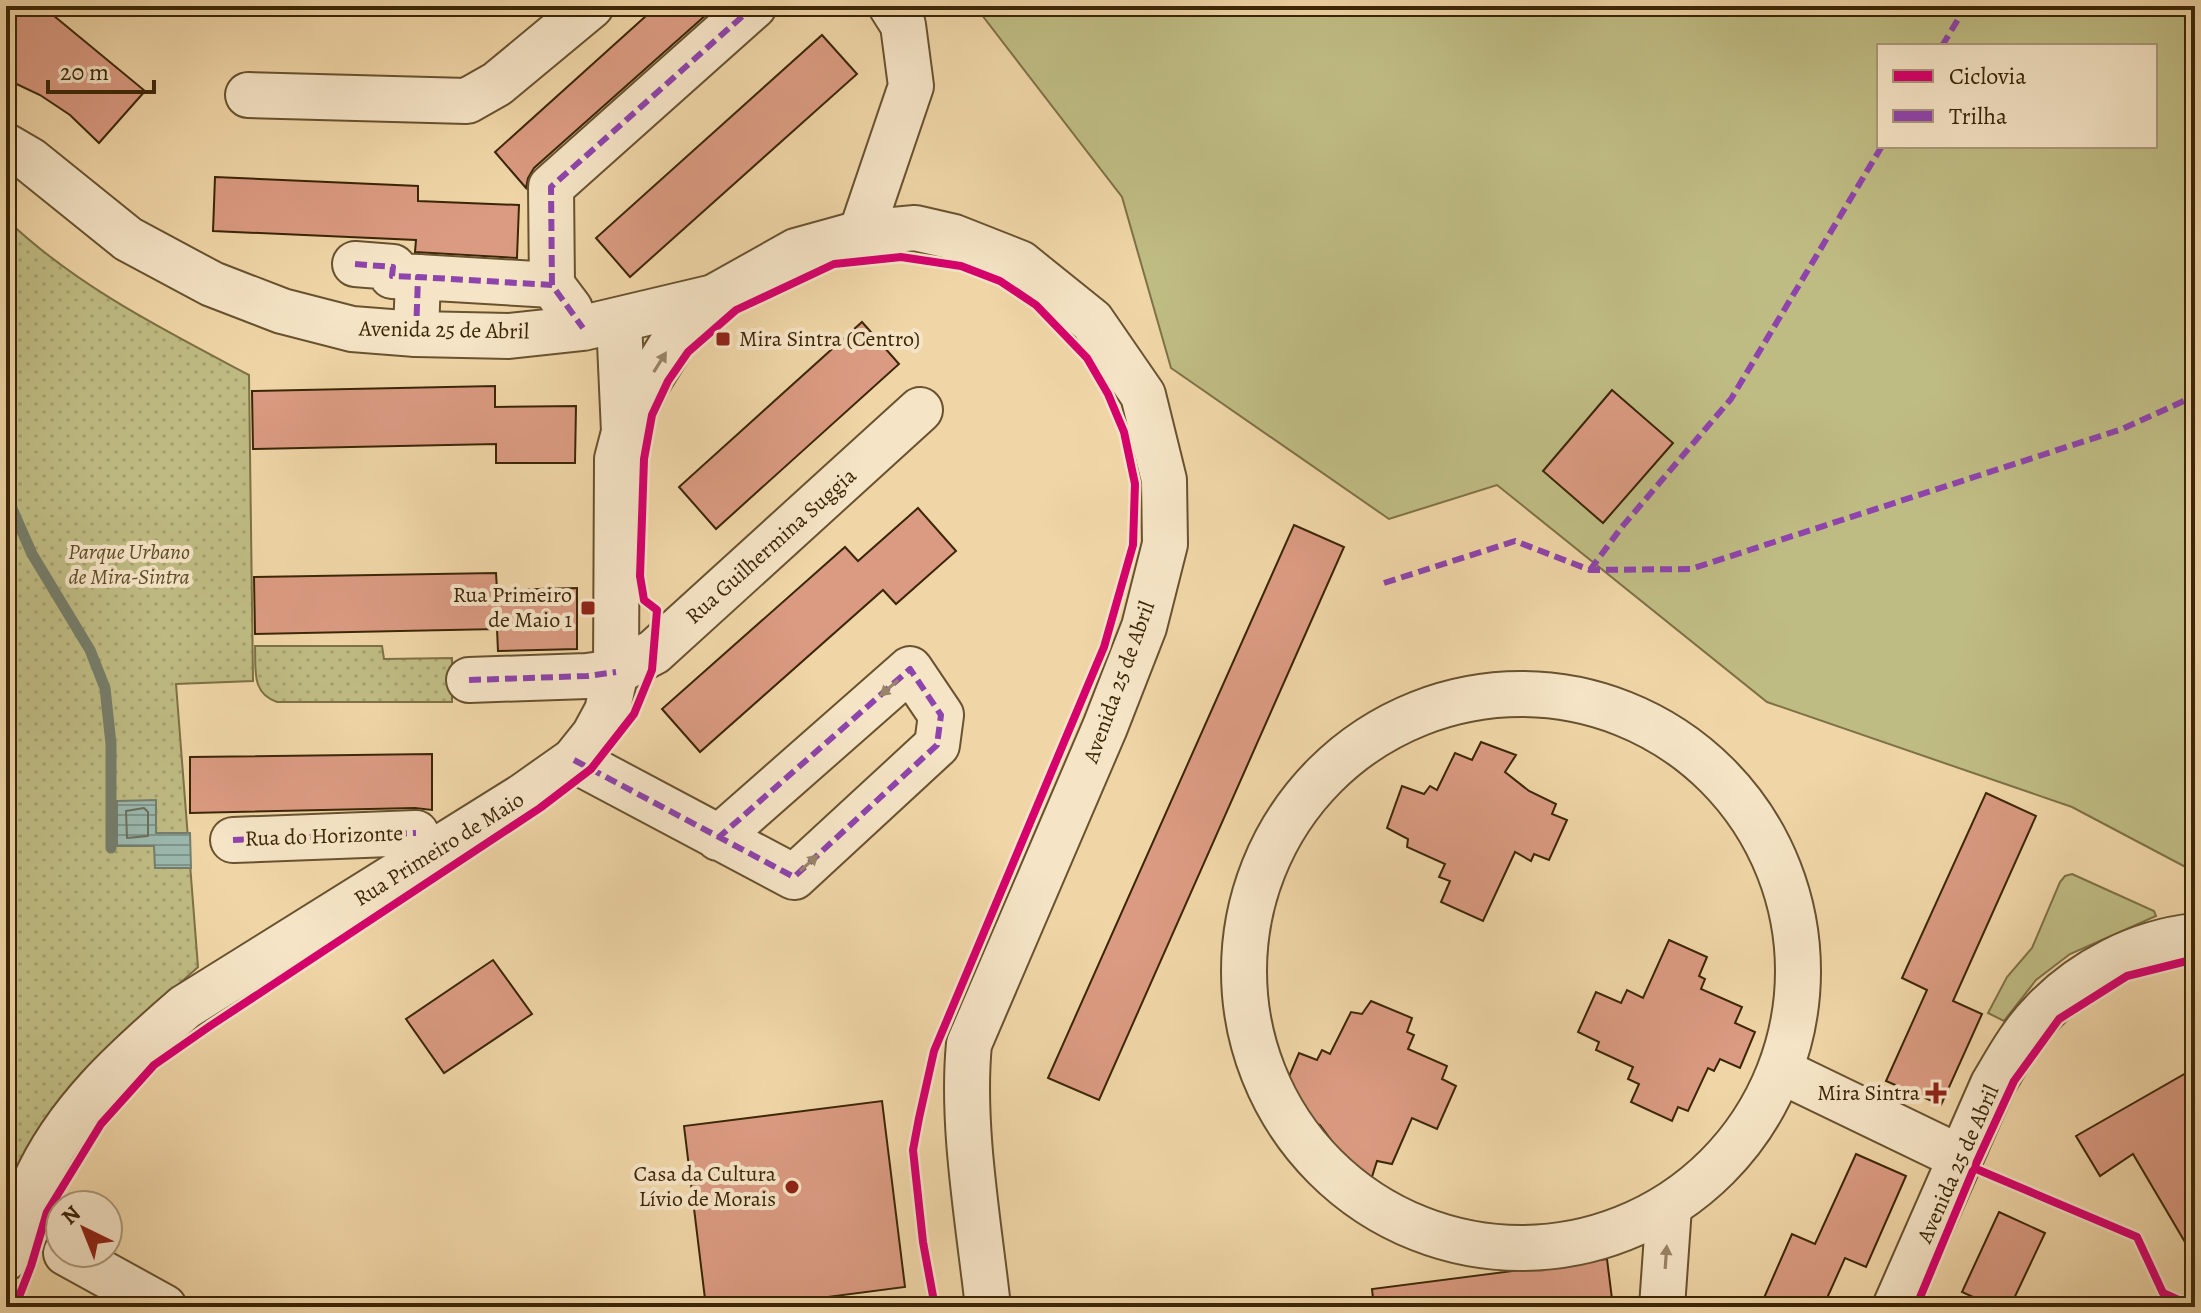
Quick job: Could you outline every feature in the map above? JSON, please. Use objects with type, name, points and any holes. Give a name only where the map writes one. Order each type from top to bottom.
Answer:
[{"type":"street","points":[[248,95],[467,101],[497,84],[591,6]]},
{"type":"street","points":[[552,285],[551,187],[754,6]]},
{"type":"street","points":[[861,233],[911,86],[903,25],[891,6]]},
{"type":"street","name":"Avenida 25 de Abril","points":[[6,146],[30,160],[128,239],[212,284],[282,311],[352,329],[509,336],[601,324],[714,297],[796,251],[861,233],[915,228],[954,237],[1020,263],[1092,321],[1143,395],[1164,480],[1165,544],[1144,627],[1105,727],[969,1044],[970,1134],[988,1307]]},
{"type":"street","points":[[355,264],[393,267],[392,276],[552,285],[601,324]]},
{"type":"street","points":[[416,334],[418,277]]},
{"type":"street","points":[[624,432],[648,382],[676,337],[714,297]]},
{"type":"street","name":"Rua Primeiro de Maio","points":[[12,1243],[35,1182],[66,1127],[102,1083],[185,1007],[432,855],[574,760],[594,735],[607,711],[616,672],[617,459],[624,432],[601,324]]},
{"type":"street","name":"Rua Guilhermina Suggia","points":[[616,672],[654,652],[920,410]]},
{"type":"street","points":[[574,760],[718,838],[794,877],[937,745],[941,715],[910,669],[718,838]]},
{"type":"street","points":[[469,680],[587,676],[616,672]]},
{"type":"street","points":[[1532,692],[1624,711],[1705,761],[1750,810],[1781,870],[1798,934],[1798,1001],[1781,1071],[1736,1148],[1669,1207],[1593,1240],[1511,1250],[1429,1235],[1356,1196],[1296,1138],[1275,1105],[1259,1069],[1244,1010],[1243,949],[1260,873],[1298,804],[1353,749],[1437,705],[1532,692]]},
{"type":"street","name":"Rua do Horizonte","points":[[233,840],[416,833]]},
{"type":"street","name":"Avenida 25 de Abril","points":[[1895,1307],[1993,1084],[2014,1049],[2042,1013],[2067,991],[2108,963],[2145,946],[2195,936]]},
{"type":"street","points":[[1781,1071],[1959,1157]]},
{"type":"street","points":[[1662,1307],[1669,1207]]},
{"type":"street","points":[[12,1243],[44,1248]]},
{"type":"street","points":[[95,1269],[164,1307]]},
{"type":"green space","points":[[975,6],[2195,6],[2195,872],[2072,807],[1767,702],[1497,485],[1389,519],[1171,368],[1122,197]]},
{"type":"green space","name":"Parque Urbano de Mira-Sintra","points":[[6,219],[91,286],[153,324],[249,375],[253,681],[176,684],[198,967],[111,1045],[6,1199]]},
{"type":"green space","points":[[255,646],[382,646],[384,659],[452,658],[452,702],[277,702],[259,687]]},
{"type":"green space","points":[[2072,874],[2154,911],[2156,916],[2070,954],[2036,980],[2004,1021],[1988,1013],[2007,977],[2032,948],[2060,882]]},
{"type":"water","points":[[156,800],[156,833],[190,833],[191,868],[155,868],[154,846],[117,846],[117,801]]},
{"type":"building","points":[[6,6],[42,6],[145,91],[99,143],[70,115],[40,95],[6,79]]},
{"type":"building","points":[[657,6],[716,6],[534,168],[526,188],[495,152]]},
{"type":"building","points":[[822,35],[857,74],[630,277],[596,238]]},
{"type":"building","points":[[215,177],[418,186],[418,201],[519,205],[517,258],[415,252],[416,240],[213,231]]},
{"type":"building","points":[[862,322],[899,364],[716,529],[679,487]]},
{"type":"building","points":[[495,386],[495,407],[576,406],[575,463],[496,463],[496,444],[253,449],[252,391]]},
{"type":"building","points":[[1612,390],[1673,443],[1603,523],[1543,471]]},
{"type":"building","points":[[918,508],[956,551],[896,604],[883,590],[700,752],[662,709],[845,547],[858,561]]},
{"type":"building","points":[[1294,525],[1344,547],[1099,1100],[1048,1078]]},
{"type":"building","points":[[496,573],[497,590],[577,588],[577,649],[498,651],[497,629],[255,634],[254,577]]},
{"type":"building","points":[[1481,742],[1516,755],[1505,772],[1529,791],[1556,804],[1552,814],[1567,820],[1549,860],[1534,854],[1531,861],[1515,852],[1483,921],[1441,902],[1450,881],[1439,877],[1445,864],[1407,847],[1408,839],[1387,828],[1402,786],[1424,794],[1430,786],[1437,790],[1455,753],[1472,760]]},
{"type":"building","points":[[432,754],[432,810],[190,813],[190,757]]},
{"type":"building","points":[[1986,793],[2036,816],[1953,1001],[1982,1014],[1941,1105],[1886,1081],[1927,990],[1902,978]]},
{"type":"building","points":[[1669,940],[1707,957],[1699,976],[1705,979],[1701,989],[1742,1007],[1735,1023],[1755,1032],[1740,1068],[1720,1059],[1714,1071],[1708,1068],[1688,1111],[1678,1107],[1672,1121],[1631,1102],[1639,1084],[1628,1079],[1633,1067],[1596,1050],[1599,1042],[1578,1032],[1596,992],[1621,1003],[1627,990],[1643,998]]},
{"type":"building","points":[[493,960],[532,1014],[444,1073],[406,1019]]},
{"type":"building","points":[[1371,1001],[1412,1018],[1407,1032],[1414,1035],[1408,1049],[1447,1066],[1442,1079],[1456,1086],[1437,1129],[1412,1118],[1392,1164],[1377,1161],[1371,1180],[1330,1163],[1334,1144],[1320,1125],[1294,1114],[1300,1100],[1282,1093],[1299,1053],[1317,1060],[1322,1050],[1330,1054],[1351,1012],[1362,1014]]},
{"type":"building","points":[[2195,1068],[2195,1259],[2133,1154],[2100,1176],[2076,1136]]},
{"type":"building","name":"Casa da Cultura Lívio de Morais","points":[[882,1101],[905,1287],[750,1307],[706,1307],[684,1126]]},
{"type":"building","points":[[1856,1154],[1906,1176],[1866,1267],[1845,1258],[1823,1307],[1760,1307],[1792,1234],[1815,1244]]},
{"type":"building","points":[[1999,1212],[2045,1233],[2010,1307],[1995,1307],[1962,1292]]},
{"type":"building","points":[[1607,1259],[1613,1307],[1374,1307],[1372,1289]]},
{"type":"waterway","points":[[6,495],[32,554],[90,650],[105,688],[111,744],[111,848]]},
{"type":"marked path","points":[[552,285],[551,187],[754,6]]},
{"type":"marked path","points":[[1943,44],[1966,6]]},
{"type":"marked path","points":[[1590,570],[1621,528],[1731,399],[1881,148]]},
{"type":"marked path","points":[[355,264],[393,267],[392,276],[418,277]]},
{"type":"marked path","points":[[416,334],[418,277],[552,285],[583,328]]},
{"type":"marked path","points":[[1384,583],[1515,541],[1590,570],[1691,569],[2122,429],[2195,396]]},
{"type":"marked path","points":[[574,760],[794,877],[937,745],[941,715],[910,669],[718,838]]},
{"type":"marked path","points":[[469,680],[587,676],[616,672]]},
{"type":"marked path","points":[[233,840],[416,833]]},
{"type":"cycle path","points":[[15,1307],[47,1212],[101,1124],[154,1065],[540,808],[591,769],[634,714],[652,670],[657,610],[644,600],[640,576],[644,459],[652,415],[668,381],[688,352],[736,310],[834,264],[901,257],[961,266],[1000,281],[1036,305],[1087,358],[1108,394],[1124,432],[1135,484],[1133,545],[1104,647],[934,1051],[913,1150],[923,1242],[935,1307]]},
{"type":"cycle path","points":[[1916,1307],[2014,1081],[2059,1019],[2127,976],[2195,959]]},
{"type":"cycle path","points":[[1974,1168],[2137,1237],[2163,1293],[2194,1307]]},
{"type":"place","name":"Mira Sintra (Centro)","points":[[723,339]]},
{"type":"place","name":"Rua Primeiro de Maio 1","points":[[588,608]]},
{"type":"place","name":"Mira Sintra","points":[[1936,1093]]},
{"type":"place","name":"Casa da Cultura Lívio de Morais","points":[[792,1187]]}]
